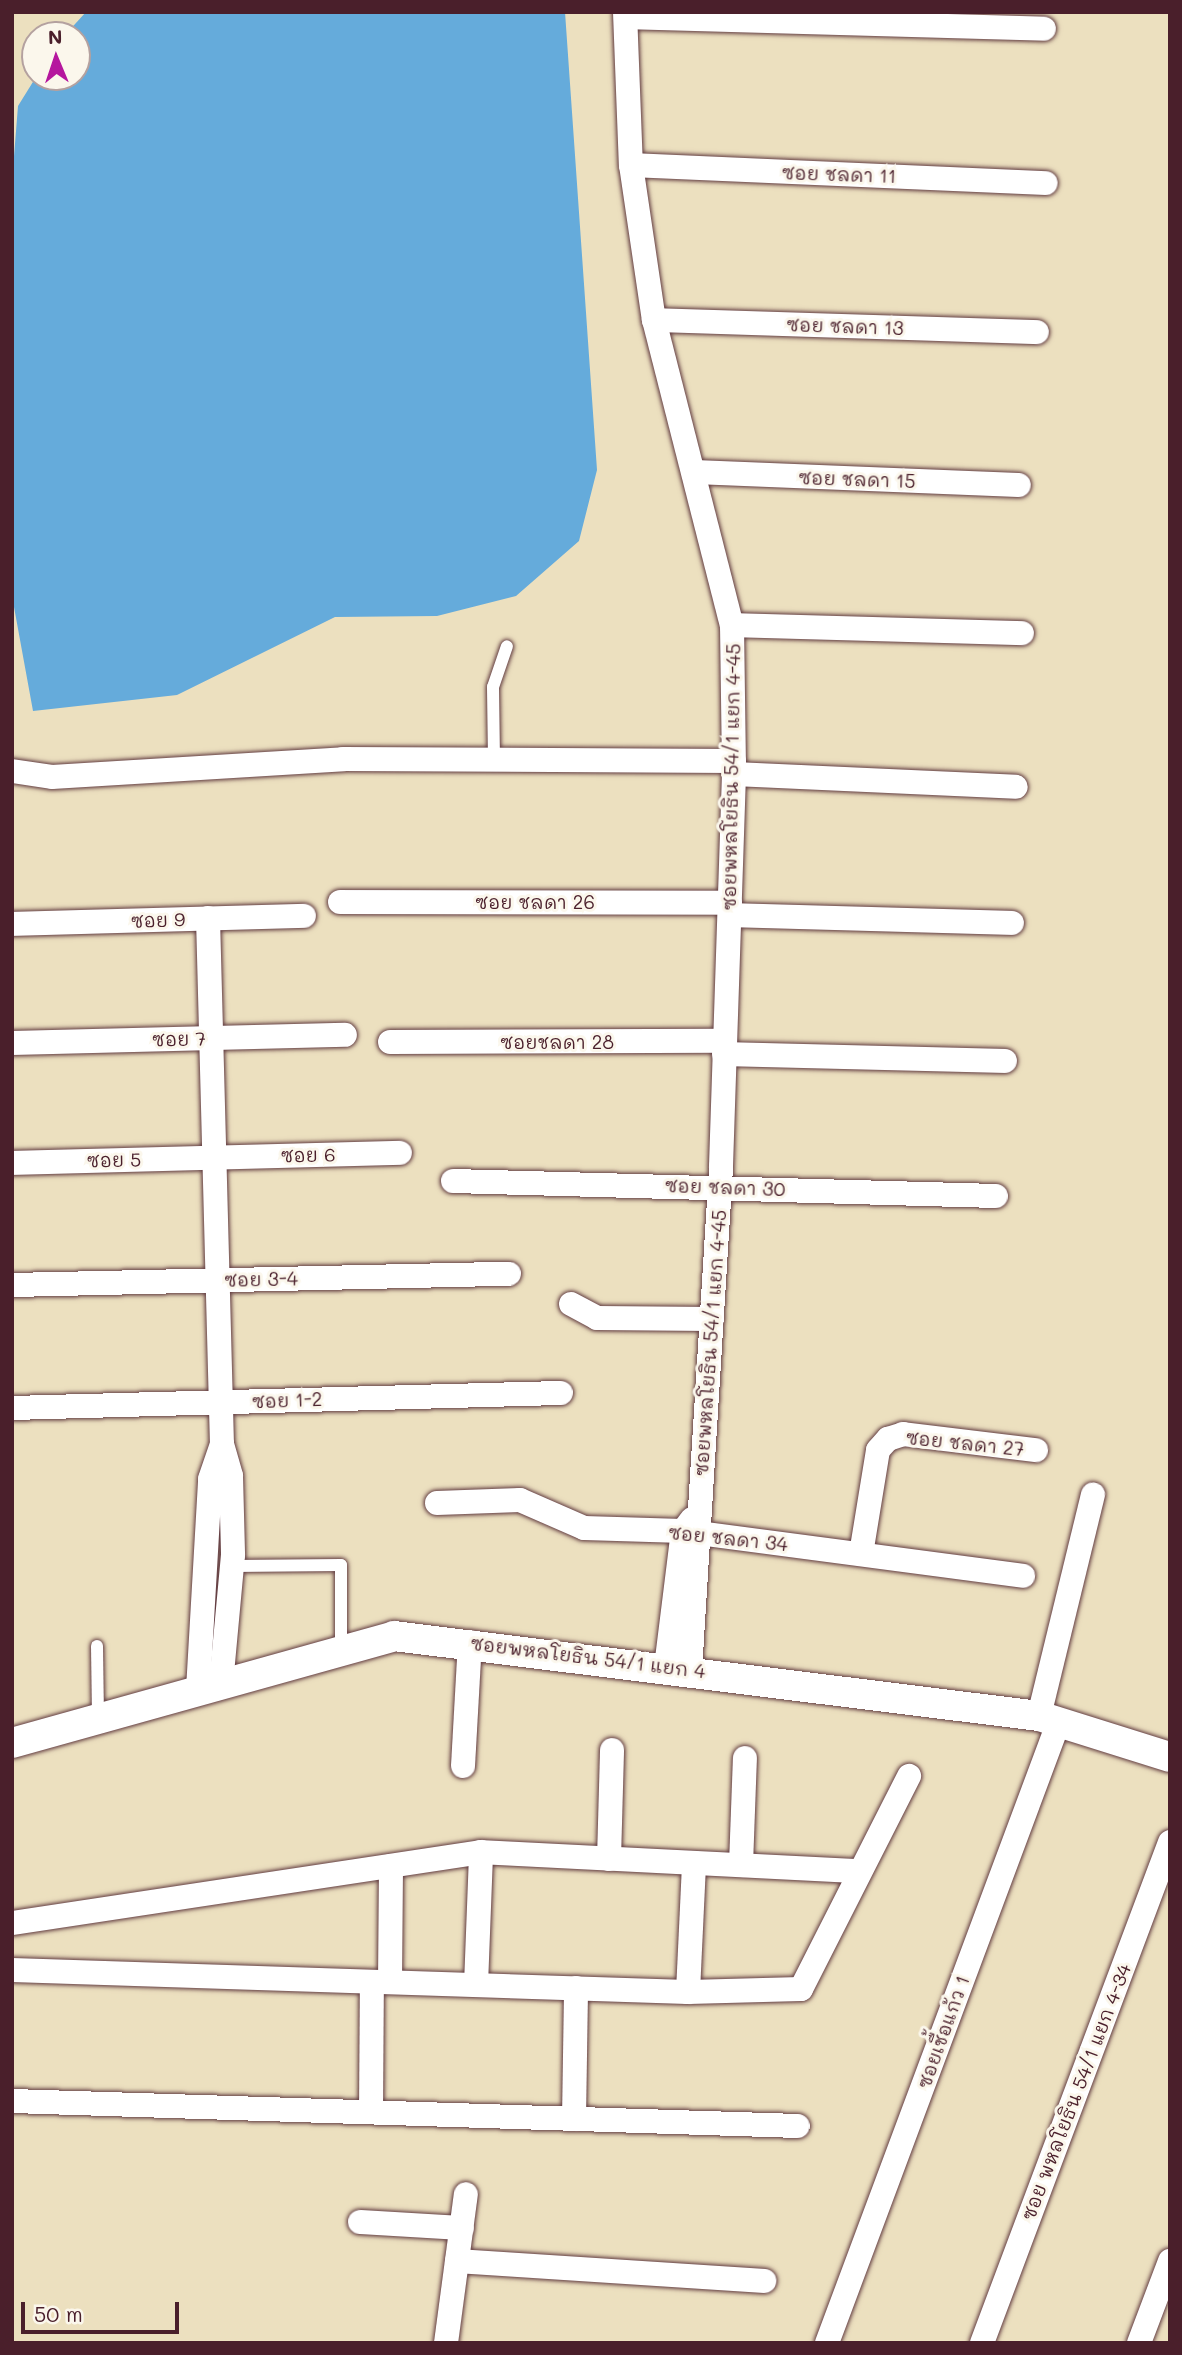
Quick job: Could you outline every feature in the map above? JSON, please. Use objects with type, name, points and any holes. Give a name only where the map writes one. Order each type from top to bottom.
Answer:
[{"type":"street","points":[[626,15],[1044,29]]},
{"type":"street","name":"ซอยพหลโยธิน 54/1 แยก 4-45","points":[[626,15],[631,165],[654,320],[732,625],[734,767],[720,1186],[712,1319],[678,1668]]},
{"type":"street","name":"ซอย ชลดา 11","points":[[631,165],[1046,183]]},
{"type":"street","name":"ซอย ชลดา 13","points":[[654,320],[1037,332]]},
{"type":"street","name":"ซอย ชลดา 15","points":[[694,472],[1019,485]]},
{"type":"street","points":[[732,625],[1021,633]]},
{"type":"street","points":[[12,771],[52,777],[343,759],[494,760],[734,767],[1016,787]]},
{"type":"street","name":"ซอย ชลดา 26","points":[[340,902],[730,909],[1012,923]]},
{"type":"street","name":"ซอย 9","points":[[12,924],[304,916]]},
{"type":"street","points":[[208,918],[217,1157],[222,1444],[232,1476],[232,1566],[210,1687]]},
{"type":"street","name":"ซอย 7","points":[[12,1043],[345,1035]]},
{"type":"street","name":"ซอยชลดา 28","points":[[390,1042],[724,1048],[1005,1061]]},
{"type":"street","name":"ซอย 6","points":[[217,1157],[400,1153]]},
{"type":"street","name":"ซอย 5","points":[[12,1163],[217,1157]]},
{"type":"street","name":"ซอย ชลดา 30","points":[[453,1181],[720,1186],[996,1196]]},
{"type":"street","name":"ซอย 3-4","points":[[12,1285],[509,1274]]},
{"type":"street","points":[[571,1304],[597,1318],[712,1319]]},
{"type":"street","name":"ซอย 1-2","points":[[12,1408],[562,1393]]},
{"type":"street","name":"ซอย ชลดา 27","points":[[861,1554],[878,1450],[888,1439],[903,1434],[1036,1450]]},
{"type":"street","points":[[210,1687],[210,1479],[222,1444]]},
{"type":"street","name":"ซอยเชื้อแก้ว 1","points":[[827,2343],[1049,1719],[1093,1494]]},
{"type":"street","name":"ซอย ชลดา 34","points":[[437,1503],[520,1500],[584,1528],[694,1525],[861,1554],[1023,1576]]},
{"type":"street","name":"ซอยพหลโยธิน 54/1 แยก 4","points":[[12,1743],[394,1636],[470,1642],[678,1668],[1049,1719],[1170,1757]]},
{"type":"street","points":[[463,1766],[470,1642]]},
{"type":"street","points":[[609,1859],[612,1750]]},
{"type":"street","points":[[741,1865],[745,1758]]},
{"type":"street","points":[[12,1970],[688,1992],[801,1989],[812,1977],[858,1871],[909,1776]]},
{"type":"street","name":"ซอย พหลโยธิน 54/1 แยก 4-34","points":[[982,2343],[1170,1842]]},
{"type":"street","points":[[476,1985],[481,1852]]},
{"type":"street","points":[[12,1923],[481,1852],[858,1871]]},
{"type":"street","points":[[688,1992],[694,1863]]},
{"type":"street","points":[[371,2112],[391,1866]]},
{"type":"street","points":[[574,2119],[576,1988]]},
{"type":"street","points":[[12,2101],[798,2126]]},
{"type":"street","points":[[446,2343],[466,2194]]},
{"type":"street","points":[[360,2221],[462,2228]]},
{"type":"street","points":[[457,2261],[764,2281]]},
{"type":"street","points":[[1139,2343],[1170,2261]]},
{"type":"lane","points":[[494,760],[493,687],[507,646]]},
{"type":"lane","points":[[232,1566],[341,1565],[341,1650]]},
{"type":"lane","points":[[97,1646],[98,1719]]},
{"type":"water","points":[[86,12],[565,12],[597,470],[579,541],[516,596],[437,616],[335,617],[177,695],[33,711],[12,596],[12,181],[18,106],[27,91],[91,91],[91,21],[78,21]]}]
